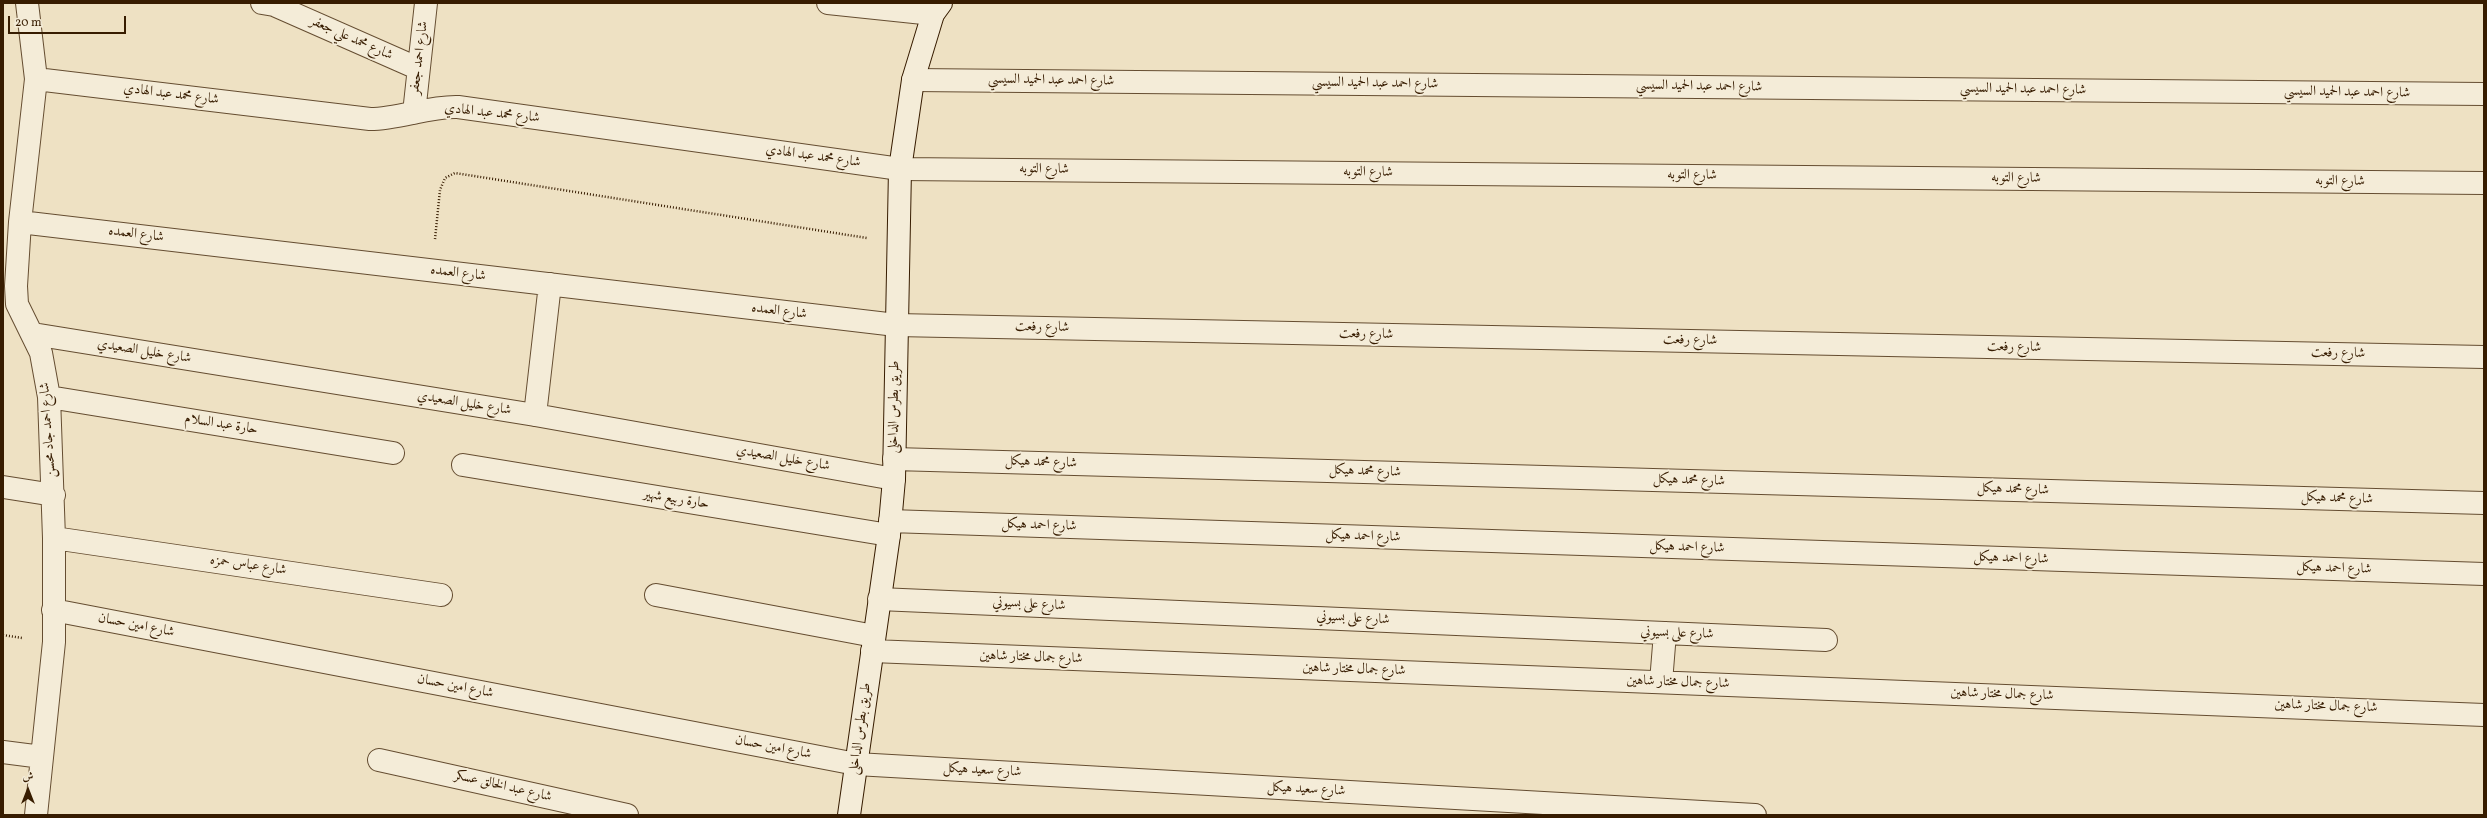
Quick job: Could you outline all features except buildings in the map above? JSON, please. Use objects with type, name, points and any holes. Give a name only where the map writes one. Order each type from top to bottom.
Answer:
[{"type":"street","name":"شارع احمد جاد محسن","points":[[27,3],[36,79],[20,222],[16,286],[10,302],[33,334],[41,353],[49,397],[54,495],[54,642],[36,815]]},
{"type":"street","name":"شارع محمد علي جعفر","points":[[262,3],[274,5],[418,68]]},
{"type":"street","name":"شارع احمد جعفر","points":[[414,113],[426,3]]},
{"type":"street","points":[[828,3],[937,9]]},
{"type":"street","name":"طريق بطرس الداخلى","points":[[849,815],[880,599],[889,528],[894,469],[900,169],[914,80],[937,9]]},
{"type":"street","name":"شارع محمد عبد الهادي","points":[[36,79],[370,119],[388,119],[442,107],[458,108],[900,169]]},
{"type":"street","name":"شارع احمد عبد الحميد السيسي","points":[[914,80],[2484,94]]},
{"type":"street","name":"شارع التوبه","points":[[900,169],[2484,184]]},
{"type":"street","name":"شارع العمده","points":[[20,222],[896,325]]},
{"type":"street","points":[[535,415],[550,284]]},
{"type":"street","name":"شارع رفعت","points":[[896,325],[2484,357]]},
{"type":"street","name":"شارع خليل الصعيدي","points":[[33,334],[535,415],[894,469]]},
{"type":"street","name":"حارة عبد السلام","points":[[49,397],[393,453]]},
{"type":"street","name":"حارة ربيع شهير","points":[[463,465],[889,528]]},
{"type":"street","name":"شارع محمد هيكل","points":[[894,469],[2484,503]]},
{"type":"street","points":[[3,487],[54,495]]},
{"type":"street","name":"شارع احمد هيكل","points":[[889,528],[2484,574]]},
{"type":"street","name":"شارع عباس حمزه","points":[[54,538],[441,595]]},
{"type":"street","name":"شارع جمال مختار شاهين","points":[[656,595],[873,644],[1661,682],[2484,715]]},
{"type":"street","name":"شارع على بسيوني","points":[[880,599],[1826,640]]},
{"type":"street","name":"شارع امين حسان","points":[[53,610],[856,764]]},
{"type":"street","points":[[1661,682],[1665,633]]},
{"type":"street","points":[[3,752],[42,757]]},
{"type":"street","name":"شارع عبد الخالق عسكر","points":[[379,760],[627,815]]},
{"type":"street","name":"شارع سعيد هيكل","points":[[856,764],[1755,815]]},
{"type":"path","points":[[432,271],[440,190],[445,178],[455,173],[899,243]]}]
